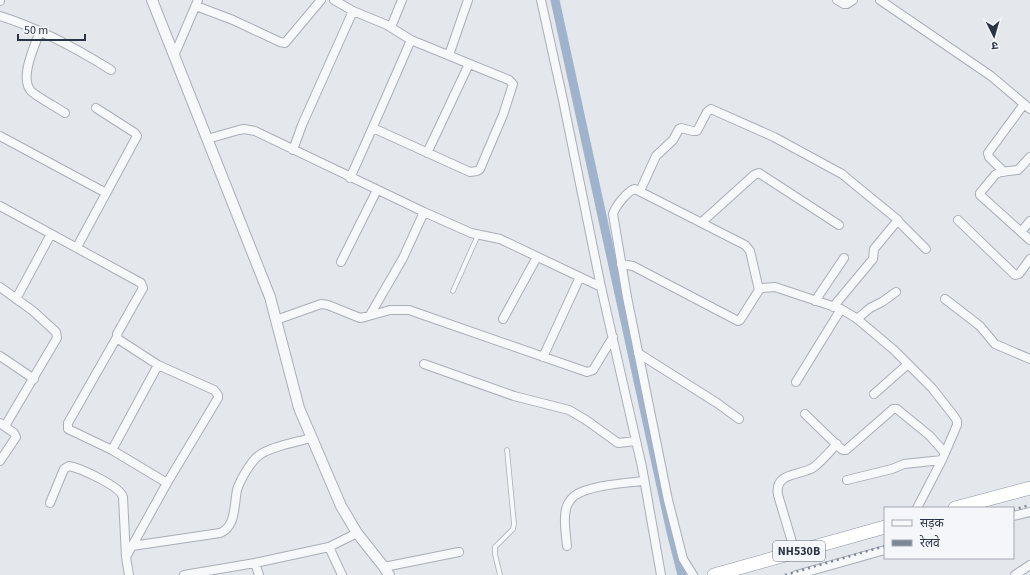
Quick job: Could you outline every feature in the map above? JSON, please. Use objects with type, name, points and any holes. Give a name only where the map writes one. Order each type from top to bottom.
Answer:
[{"type":"highway","points":[[959,507],[1030,488]]},
{"type":"highway","name":"NH530B","points":[[714,575],[884,527]]},
{"type":"street","points":[[152,0],[261,270],[270,297],[299,408],[341,506],[357,533],[386,571],[459,552]]},
{"type":"street","points":[[174,56],[197,3],[285,43],[321,0]]},
{"type":"street","points":[[334,0],[411,40],[509,80],[514,84],[503,115],[480,169],[474,172],[470,172],[373,128]]},
{"type":"street","points":[[390,28],[402,0]]},
{"type":"street","points":[[449,55],[468,0]]},
{"type":"street","points":[[544,0],[601,287],[636,440],[661,575]]},
{"type":"street","points":[[838,0],[844,4],[847,4],[853,0]]},
{"type":"street","points":[[880,0],[990,76],[1027,107],[988,151],[989,157],[1004,172]]},
{"type":"street","points":[[293,150],[302,125],[353,11]]},
{"type":"street","points":[[0,16],[40,31],[85,54],[111,70]]},
{"type":"street","points":[[40,31],[26,72],[26,82],[31,91],[65,113]]},
{"type":"street","points":[[350,178],[411,40]]},
{"type":"street","points":[[427,153],[469,64]]},
{"type":"street","points":[[77,247],[137,136],[135,133],[96,108]]},
{"type":"street","points":[[640,191],[656,156],[673,140],[679,129],[681,128],[697,131],[707,112],[711,110],[774,137],[842,174],[897,218],[926,249]]},
{"type":"street","points":[[207,139],[244,129],[255,131],[350,178],[424,212],[471,233],[500,239],[601,287]]},
{"type":"street","points":[[0,136],[106,193]]},
{"type":"street","points":[[1030,157],[1018,170],[995,175],[980,192],[980,194],[1030,240]]},
{"type":"street","points":[[702,222],[754,175],[759,173],[839,225]]},
{"type":"street","points":[[693,575],[683,559],[668,500],[621,264],[613,212],[629,191],[633,189],[640,191],[702,222],[748,248],[759,290]]},
{"type":"street","points":[[341,262],[377,190]]},
{"type":"street","points":[[0,206],[77,247],[141,283],[143,286],[117,334],[117,337],[67,426],[71,432],[112,450],[167,483]]},
{"type":"street","points":[[370,315],[402,258],[424,212]]},
{"type":"street","points":[[833,307],[873,259],[874,248],[898,220]]},
{"type":"street","points":[[958,220],[1015,275],[1018,274],[1030,259]]},
{"type":"street","points":[[1021,232],[1030,221]]},
{"type":"street","points":[[16,299],[51,234]]},
{"type":"street","points":[[503,319],[537,257]]},
{"type":"street","points":[[815,301],[844,258]]},
{"type":"street","points":[[621,264],[633,266],[738,321],[759,290],[768,287],[775,287],[841,309],[857,319],[908,364],[932,388],[957,421],[954,432],[943,456],[918,507]]},
{"type":"street","points":[[543,357],[580,277]]},
{"type":"street","points":[[0,287],[33,311],[56,332],[57,335],[57,338],[34,379],[2,424],[14,433],[16,437],[0,460]]},
{"type":"street","points":[[857,319],[870,308],[896,292]]},
{"type":"street","points":[[945,299],[980,326],[995,344],[1030,360]]},
{"type":"street","points":[[276,320],[321,304],[328,305],[360,318],[390,310],[409,310],[585,372],[590,372],[593,370],[613,337]]},
{"type":"street","points":[[796,382],[841,309]]},
{"type":"street","points":[[117,337],[119,340],[158,365],[214,390],[218,395],[218,398],[167,483],[126,557]]},
{"type":"street","points":[[638,353],[669,371],[739,419]]},
{"type":"street","points":[[0,356],[34,379]]},
{"type":"street","points":[[424,364],[514,396],[569,410],[586,420],[618,443],[636,440]]},
{"type":"street","points":[[874,394],[908,364]]},
{"type":"street","points":[[112,450],[158,365]]},
{"type":"street","points":[[805,414],[836,444],[843,450],[846,450],[895,408],[930,436],[943,456]]},
{"type":"street","points":[[132,546],[226,531],[232,522],[239,484],[257,457],[267,450],[311,438]]},
{"type":"street","points":[[795,552],[777,491],[779,483],[793,474],[812,469],[836,444]]},
{"type":"street","points":[[847,480],[892,469],[904,464],[943,456]]},
{"type":"street","points":[[50,503],[64,469],[69,466],[91,474],[120,491],[123,497],[126,557],[129,575]]},
{"type":"street","points":[[567,546],[566,509],[574,496],[602,486],[644,481]]},
{"type":"street","points":[[1014,516],[1030,512]]},
{"type":"street","points":[[184,575],[199,574],[329,547],[357,533]]},
{"type":"street","points":[[329,547],[342,575]]},
{"type":"street","points":[[796,575],[884,550]]},
{"type":"street","points":[[255,563],[259,575]]},
{"type":"street","points":[[1015,575],[1030,565]]},
{"type":"lane","points":[[453,291],[478,234]]},
{"type":"lane","points":[[500,575],[495,554],[495,547],[513,529],[514,524],[507,450]]},
{"type":"waterway","points":[[555,0],[671,532],[682,575]]},
{"type":"railway","points":[[1014,510],[1030,505]]},
{"type":"railway","points":[[785,575],[884,546]]}]
